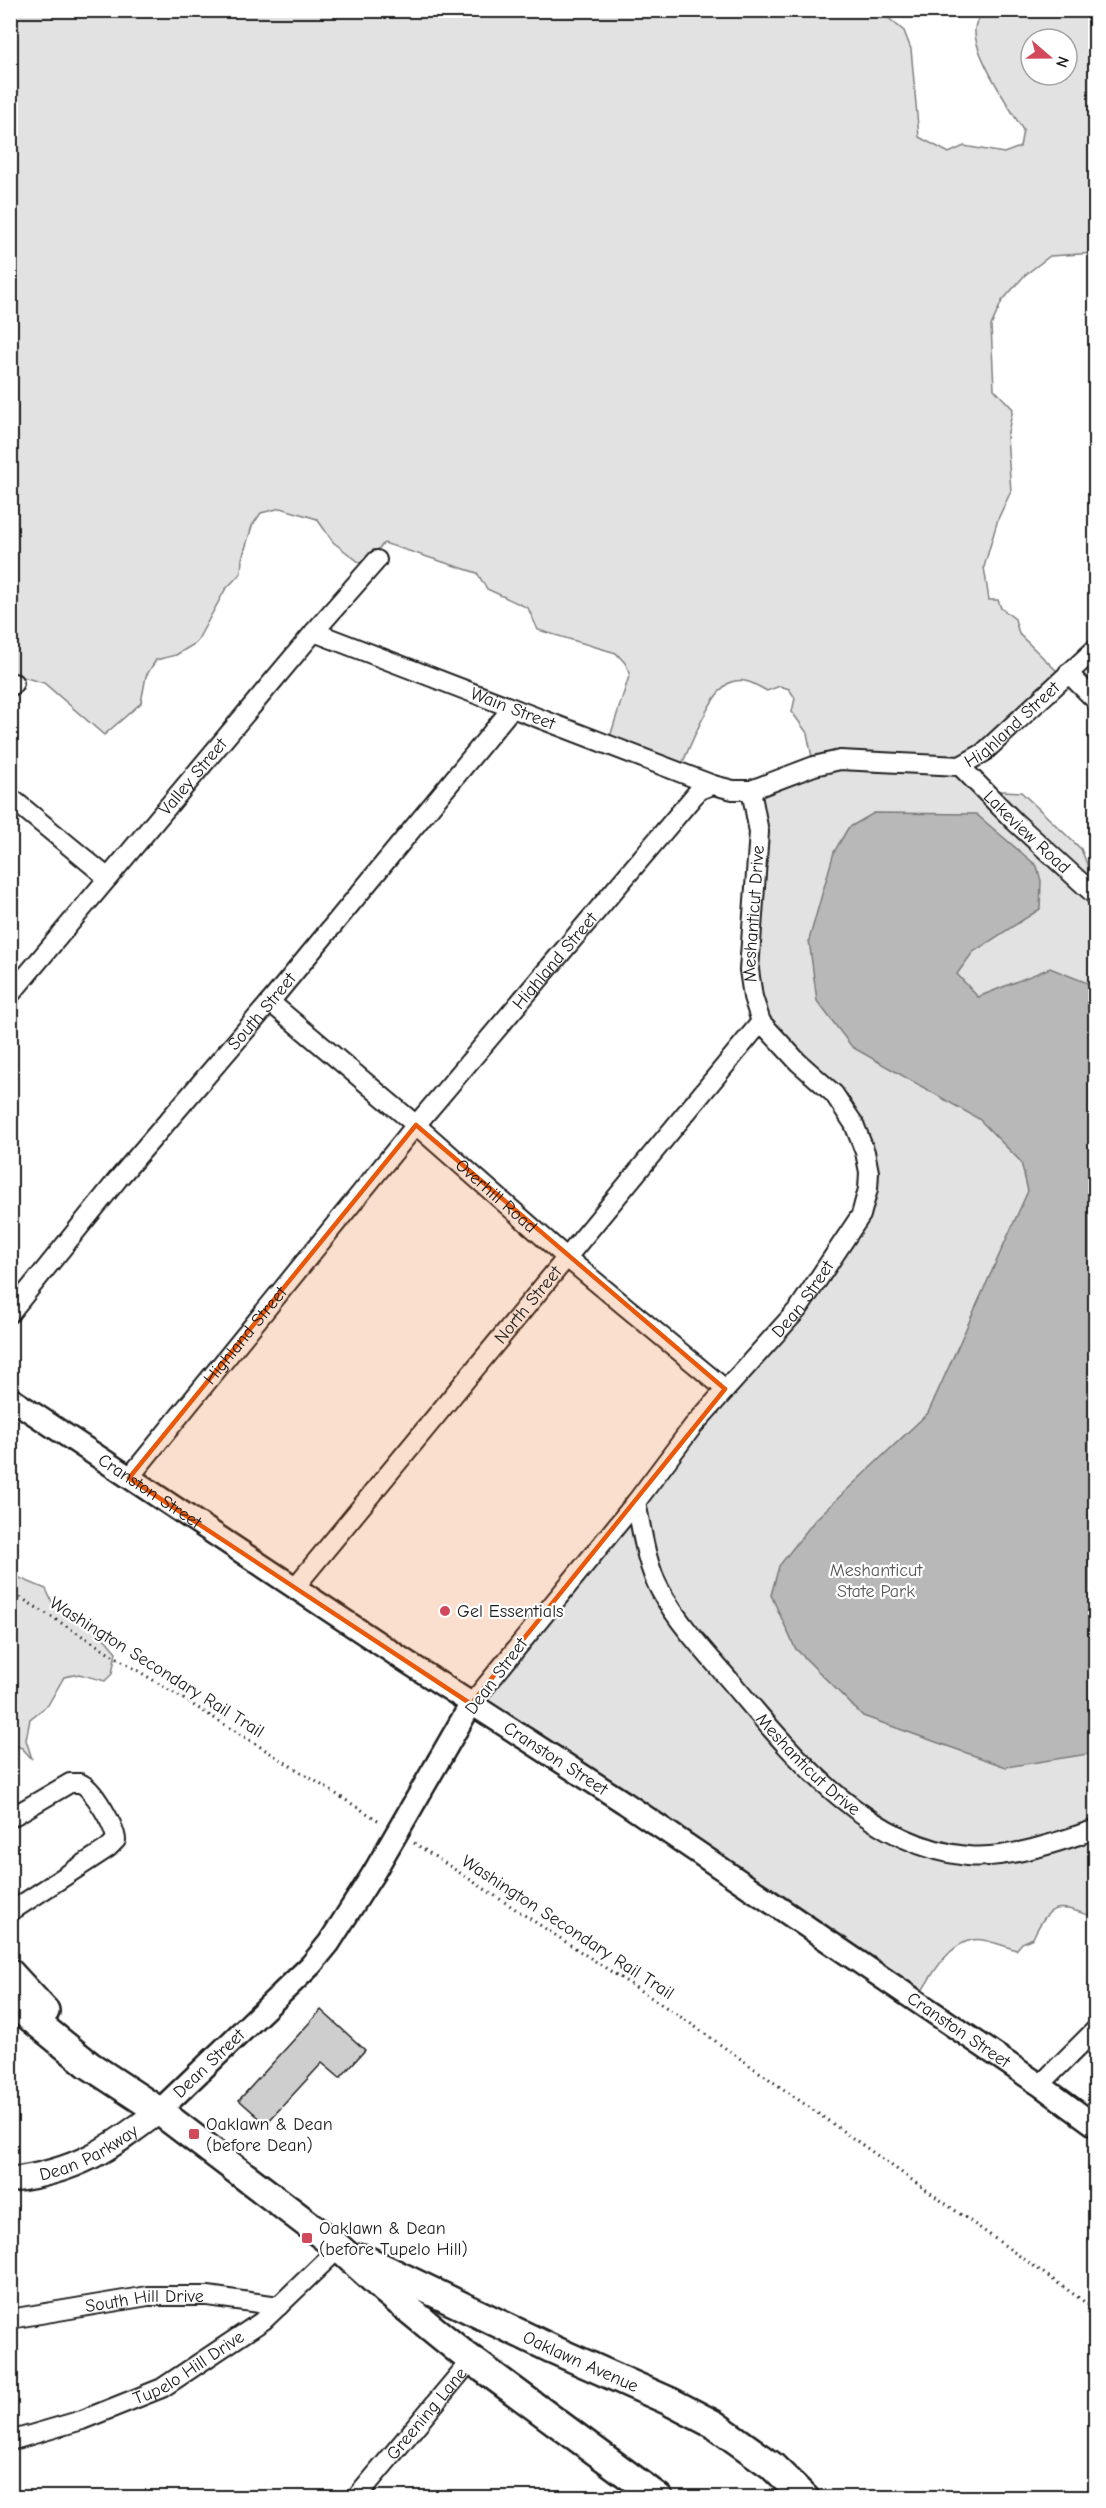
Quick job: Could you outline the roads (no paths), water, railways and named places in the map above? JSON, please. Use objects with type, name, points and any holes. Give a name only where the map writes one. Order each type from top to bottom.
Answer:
[{"type":"main road","name":"Oaklawn Avenue","points":[[10,1973],[31,1997],[106,2067],[125,2090]]},
{"type":"main road","name":"Oaklawn Avenue","points":[[10,2001],[62,2044],[125,2090],[159,2111],[339,2248],[386,2290],[472,2359],[659,2498]]},
{"type":"main road","name":"Dean Parkway","points":[[10,2180],[33,2177],[80,2164],[116,2143],[159,2111]]},
{"type":"main road","name":"Oaklawn Avenue","points":[[339,2248],[543,2345],[669,2401],[715,2425],[771,2464],[805,2498]]},
{"type":"street","name":"Valley Street","points":[[10,995],[377,560]]},
{"type":"street","name":"Wain Street","points":[[314,632],[713,785]]},
{"type":"street","name":"Highland Street","points":[[129,1478],[416,1125],[699,790],[713,785],[733,790],[751,790],[814,766],[840,760],[960,766],[983,753],[1095,648]]},
{"type":"street","points":[[1068,673],[1095,701]]},
{"type":"street","name":"South Street","points":[[10,1313],[118,1179],[270,1002],[512,708]]},
{"type":"street","name":"Lakeview Road","points":[[960,766],[1014,821],[1095,896]]},
{"type":"street","name":"Meshanticut Drive","points":[[751,790],[759,832],[749,970],[753,997],[761,1022],[798,1062],[834,1094],[854,1124],[861,1140],[868,1178]]},
{"type":"street","points":[[10,797],[108,879]]},
{"type":"street","name":"Overhill Road","points":[[270,1002],[416,1125],[567,1258],[725,1389]]},
{"type":"street","name":"North Street","points":[[295,1587],[761,1022]]},
{"type":"street","name":"Dean Street","points":[[159,2111],[310,1965],[329,1943],[373,1874],[471,1704],[636,1502],[693,1426],[799,1308],[861,1215],[868,1178]]},
{"type":"street","name":"Cranston Street","points":[[10,1398],[471,1704],[625,1803],[1040,2085],[1095,2126]]},
{"type":"street","name":"Meshanticut Drive","points":[[636,1502],[649,1561],[660,1589],[684,1625],[810,1771],[876,1823],[932,1849],[966,1856],[1003,1854],[1070,1839],[1095,1829]]},
{"type":"street","points":[[10,1818],[70,1784],[80,1783],[87,1788],[101,1807],[116,1831],[116,1840],[108,1848],[10,1912]]},
{"type":"street","points":[[1040,2085],[1095,2029]]},
{"type":"street","name":"Tupelo Hill Drive","points":[[10,2441],[82,2420],[162,2388],[264,2320],[339,2248]]},
{"type":"street","name":"South Hill Drive","points":[[10,2319],[148,2296],[208,2296],[279,2306]]},
{"type":"street","name":"Greening Lane","points":[[356,2498],[472,2359]]},
{"type":"place","name":"Gel Essentials","points":[[445,1611]]},
{"type":"place","name":"Oaklawn & Dean (before Dean)","points":[[194,2134]]},
{"type":"place","name":"Oaklawn & Dean (before Tupelo Hill)","points":[[307,2238]]},
{"type":"park label","name":"Meshanticut State Park","points":[[876,1580]]}]
